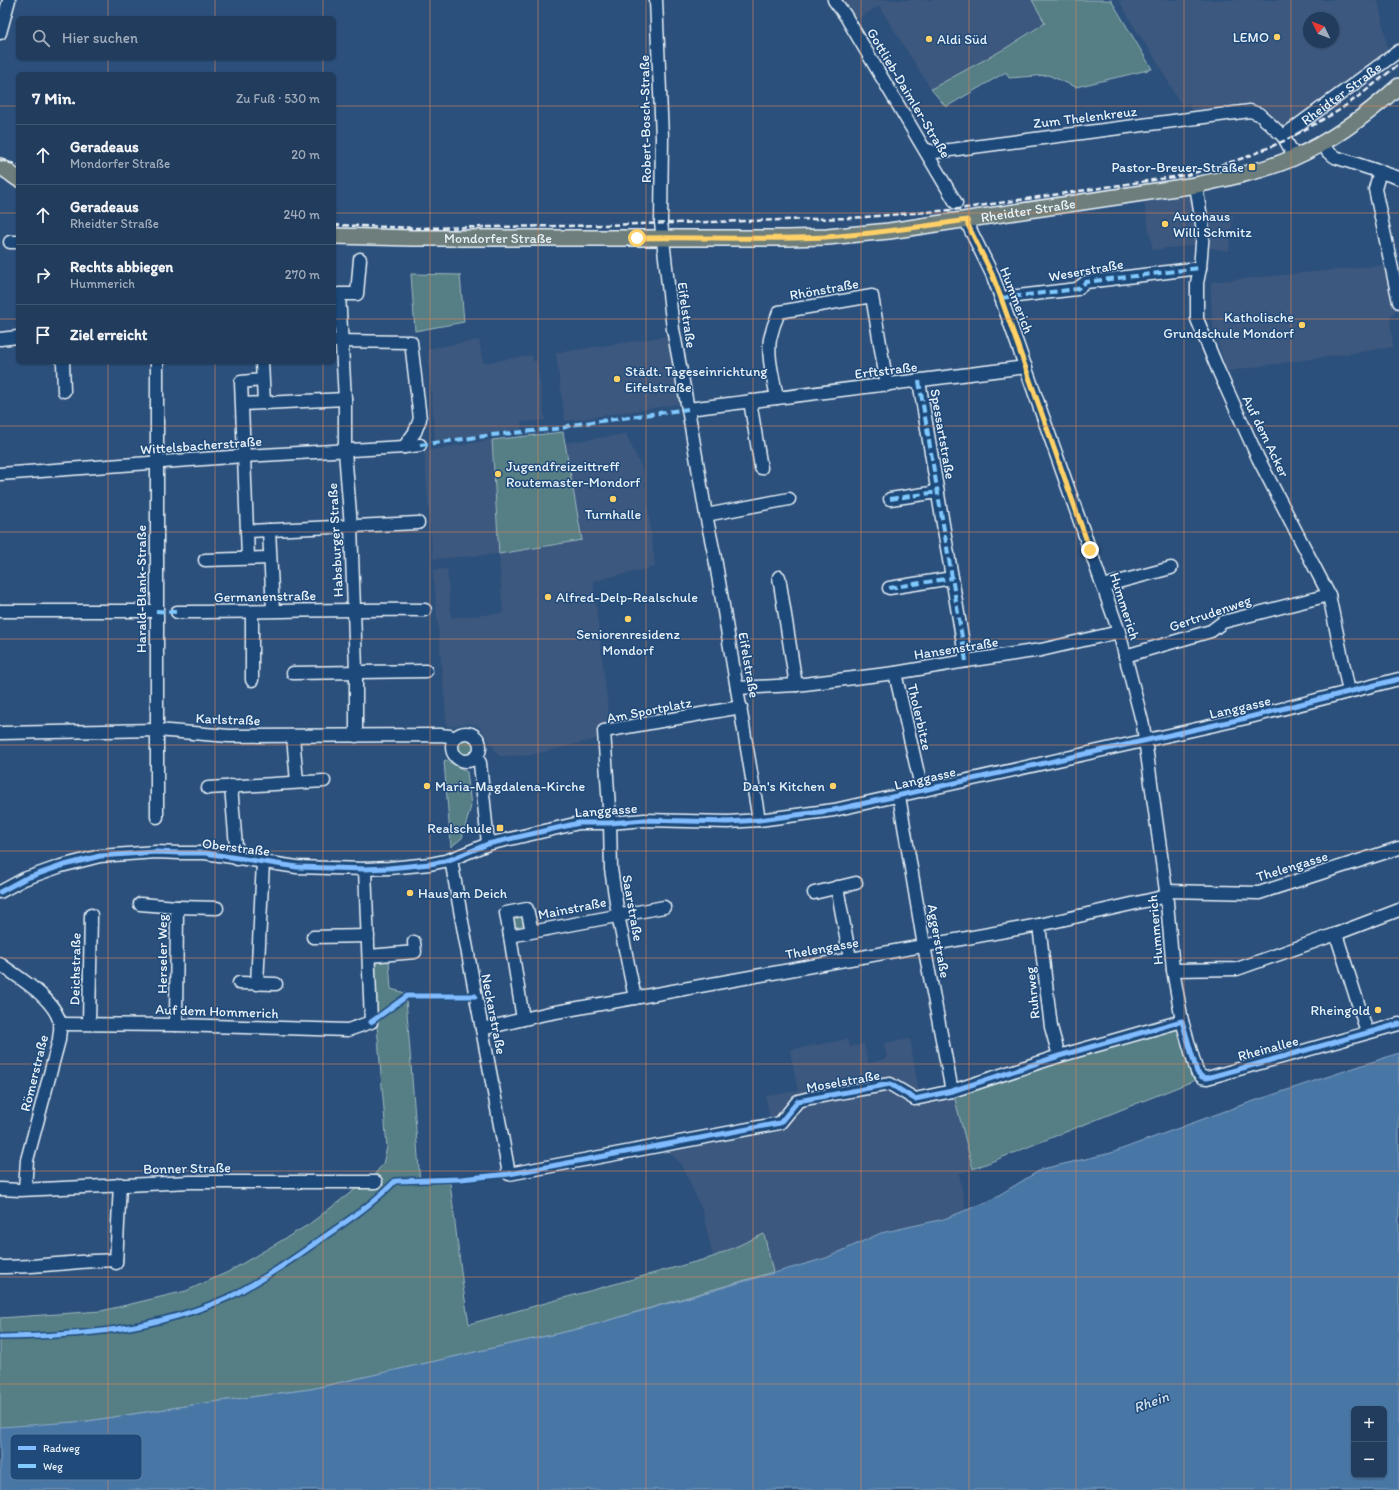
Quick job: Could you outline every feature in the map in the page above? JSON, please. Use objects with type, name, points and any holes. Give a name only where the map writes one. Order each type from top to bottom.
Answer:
[{"type":"main road","name":"Rheidter Straße","points":[[662,238],[828,237],[889,231],[1196,185],[1261,169],[1295,157],[1323,144],[1368,113],[1399,86]]},
{"type":"main road","points":[[0,166],[16,178]]},
{"type":"main road","points":[[0,174],[16,178]]},
{"type":"main road","name":"Mondorfer Straße","points":[[336,236],[412,238],[662,238]]},
{"type":"street","points":[[0,33],[9,0]]},
{"type":"street","name":"Robert-Bosch-Straße","points":[[656,0],[662,138],[662,238]]},
{"type":"street","name":"Gottlieb-Daimler-Straße","points":[[834,0],[845,15],[956,203]]},
{"type":"street","name":"Rheidter Straße","points":[[1283,136],[1399,52]]},
{"type":"street","name":"Zum Thelenkreuz","points":[[925,149],[935,152],[1250,111],[1259,114],[1283,136]]},
{"type":"street","points":[[1283,136],[1295,157]]},
{"type":"street","points":[[1323,144],[1328,152],[1335,157],[1399,178]]},
{"type":"street","points":[[1380,171],[1375,189],[1395,263],[1399,302]]},
{"type":"street","name":"Auf dem Acker","points":[[1196,185],[1203,231],[1198,283],[1197,319],[1258,458],[1329,595],[1348,692]]},
{"type":"street","name":"Hummerich","points":[[967,220],[992,274],[1001,298],[1119,632],[1143,724],[1144,741],[1166,894],[1173,970],[1182,1021]]},
{"type":"street","name":"Eifelstraße","points":[[662,238],[673,329],[715,558],[759,820]]},
{"type":"street","points":[[337,294],[357,294],[360,259]]},
{"type":"street","name":"Weserstraße","points":[[1001,298],[1077,289],[1086,282],[1200,268]]},
{"type":"street","name":"Habsburger Straße","points":[[337,294],[338,341],[345,399],[345,451],[351,527],[356,671],[356,736]]},
{"type":"street","name":"Rhönstraße","points":[[777,398],[770,356],[770,341],[772,328],[779,312],[872,296],[887,385]]},
{"type":"street","points":[[0,338],[16,337]]},
{"type":"street","points":[[338,341],[411,342],[420,419],[415,432],[404,447]]},
{"type":"street","points":[[63,364],[64,391]]},
{"type":"street","name":"Harald-Blank-Straße","points":[[157,364],[157,817]]},
{"type":"street","points":[[262,364],[264,403]]},
{"type":"street","name":"Erftstraße","points":[[688,409],[1026,367]]},
{"type":"street","points":[[248,558],[242,382],[262,380]]},
{"type":"street","name":"Spessartstraße","points":[[919,381],[966,661]]},
{"type":"street","points":[[243,404],[345,399]]},
{"type":"street","points":[[750,401],[761,468]]},
{"type":"street","name":"Wittelsbacherstraße","points":[[0,474],[420,445]]},
{"type":"street","name":"Spessartstraße","points":[[890,499],[938,492]]},
{"type":"street","points":[[706,515],[789,499]]},
{"type":"street","points":[[247,531],[418,523]]},
{"type":"street","points":[[269,530],[269,558],[273,610]]},
{"type":"street","points":[[205,560],[269,558]]},
{"type":"street","points":[[1103,586],[1171,568]]},
{"type":"street","points":[[779,577],[796,685]]},
{"type":"street","points":[[889,588],[952,578]]},
{"type":"street","name":"Gertrudenweg","points":[[1125,656],[1211,631],[1223,622],[1329,595]]},
{"type":"street","name":"Germanenstraße","points":[[177,612],[252,612],[273,610],[354,609],[425,610]]},
{"type":"street","points":[[0,611],[156,611]]},
{"type":"street","points":[[252,612],[252,680]]},
{"type":"street","name":"Hansenstraße","points":[[737,688],[796,685],[894,673],[1041,650],[1119,632]]},
{"type":"street","points":[[293,673],[426,671]]},
{"type":"street","name":"Tholerbitze","points":[[894,673],[922,791]]},
{"type":"street","name":"Langgasse","points":[[451,859],[488,844],[579,822],[610,823],[645,820],[728,822],[759,820],[834,810],[1246,718],[1399,678]]},
{"type":"street","name":"Am Sportplatz","points":[[610,823],[604,731],[741,708]]},
{"type":"street","name":"Karlstraße","points":[[0,733],[156,730],[229,736],[440,735],[450,736],[454,739],[458,734],[464,732],[470,733],[479,740],[480,746],[480,752],[476,756],[480,763],[488,844]]},
{"type":"street","points":[[293,736],[297,782]]},
{"type":"street","points":[[454,739],[452,749],[457,758],[467,761],[476,756]]},
{"type":"street","points":[[208,788],[324,781]]},
{"type":"street","points":[[231,786],[237,858]]},
{"type":"street","name":"Aggerstraße","points":[[899,796],[924,946],[952,1091]]},
{"type":"street","name":"Saarstraße","points":[[610,823],[611,869],[618,915],[635,998]]},
{"type":"street","name":"Thelengasse","points":[[482,1029],[523,1019],[635,998],[1039,925],[1166,894],[1259,893],[1399,848]]},
{"type":"street","name":"Oberstraße","points":[[0,892],[24,879],[61,866],[100,856],[156,852],[180,854],[205,853],[297,867],[365,869],[430,864],[451,859]]},
{"type":"street","name":"Neckarstraße","points":[[451,859],[475,996],[509,1174]]},
{"type":"street","points":[[258,984],[263,862]]},
{"type":"street","points":[[365,869],[369,956],[414,952],[414,942]]},
{"type":"street","points":[[814,893],[856,883]]},
{"type":"street","points":[[837,887],[850,958]]},
{"type":"street","name":"Herseler Weg","points":[[140,904],[218,908]]},
{"type":"street","name":"Herseler Weg","points":[[176,1025],[177,907]]},
{"type":"street","name":"Mainstraße","points":[[510,936],[664,907]]},
{"type":"street","name":"Mainstraße","points":[[523,1019],[506,913],[527,909],[532,931]]},
{"type":"street","points":[[1173,970],[1237,969],[1399,910]]},
{"type":"street","name":"Deichstraße","points":[[89,1024],[91,915]]},
{"type":"street","name":"Ruhrweg","points":[[1039,925],[1051,1027],[1059,1056]]},
{"type":"street","points":[[1336,934],[1367,1032]]},
{"type":"street","points":[[313,937],[368,936]]},
{"type":"street","name":"Auf dem Hommerich","points":[[60,1024],[176,1025],[348,1030],[372,1022],[369,956]]},
{"type":"street","name":"Römerstraße","points":[[0,964],[48,1001],[60,1024],[59,1040],[28,1160],[25,1189]]},
{"type":"street","points":[[239,984],[276,984]]},
{"type":"street","name":"Moselstraße","points":[[509,1174],[780,1123],[798,1102],[810,1098],[890,1084],[915,1099],[952,1091],[1059,1056],[1182,1021]]},
{"type":"street","name":"Rheinallee","points":[[1182,1021],[1197,1072],[1202,1077],[1207,1078],[1399,1024]]},
{"type":"street","name":"Bonner Straße","points":[[0,1189],[190,1182],[376,1182]]},
{"type":"street","points":[[0,1267],[31,1266],[83,1261],[116,1262],[120,1184]]},
{"type":"shaded area","points":[[841,0],[1032,0],[1046,22],[1006,48],[931,89],[879,6],[854,21]]},
{"type":"shaded area","points":[[1119,0],[1378,0],[1388,50],[1359,75],[1283,129],[1267,110],[1260,105],[1247,104],[1191,111],[1190,103],[1181,105],[1155,58],[1134,27]]},
{"type":"shaded area","points":[[1201,193],[1205,213],[1233,215],[1229,251],[1192,245],[1153,250],[1144,203]]},
{"type":"shaded area","name":"Katholische Grundschule Mondorf","points":[[1385,265],[1396,309],[1390,319],[1393,347],[1221,372],[1225,370],[1222,363],[1224,361],[1214,331],[1211,282]]},
{"type":"shaded area","name":"Städt. Tageseinrichtung Eifelstraße","points":[[669,336],[679,404],[565,421],[556,353]]},
{"type":"shaded area","points":[[479,340],[483,363],[532,355],[533,361],[537,361],[545,420],[521,422],[522,429],[435,441],[428,349]]},
{"type":"shaded area","name":"Alfred-Delp-Realschule","points":[[626,434],[644,474],[655,567],[593,581],[610,726],[609,736],[531,755],[499,756],[480,727],[469,723],[447,727],[433,570],[447,569],[451,618],[503,613],[499,554],[433,559],[424,451],[492,440],[493,478],[581,540],[565,443]]},
{"type":"shaded area","points":[[848,1039],[850,1047],[864,1044],[868,1063],[887,1059],[884,1043],[910,1039],[919,1095],[952,1088],[973,1169],[959,1174],[966,1210],[944,1219],[881,1233],[826,1258],[773,1272],[764,1234],[713,1257],[703,1212],[682,1165],[666,1149],[770,1122],[766,1096],[798,1091],[790,1050]]},
{"type":"green space","points":[[1032,0],[1111,0],[1152,69],[1076,87],[1048,75],[1009,78],[1006,72],[946,107],[931,89],[1006,48],[1045,23]]},
{"type":"green space","points":[[411,274],[460,275],[464,322],[415,331]]},
{"type":"green space","points":[[563,432],[582,540],[499,554],[492,440]]},
{"type":"green space","points":[[462,737],[470,737],[476,743],[476,751],[470,757],[462,757],[456,751],[456,743]]},
{"type":"green space","points":[[446,760],[467,772],[471,806],[462,838],[451,847],[444,761]]},
{"type":"green space","points":[[516,915],[520,915],[524,921],[520,927],[516,927],[512,923],[512,919]]},
{"type":"green space","points":[[389,961],[391,989],[405,993],[406,999],[420,1183],[450,1183],[469,1324],[713,1257],[764,1234],[773,1272],[582,1328],[311,1389],[198,1404],[88,1421],[0,1428],[0,1318],[101,1311],[186,1291],[228,1272],[308,1225],[374,1175],[383,1164],[387,1147],[372,965],[374,962]]},
{"type":"green space","points":[[1182,1028],[1198,1079],[973,1169],[952,1088],[1062,1057]]},
{"type":"water","name":"Rhein","points":[[1399,1053],[1399,1490],[0,1490],[0,1427],[88,1421],[198,1404],[311,1389],[582,1328],[826,1258],[881,1233],[944,1219],[989,1201],[1042,1169],[1111,1153],[1236,1107]]},
{"type":"railway","points":[[336,225],[417,228],[565,226],[851,218],[952,210],[1187,175],[1247,157],[1286,140],[1338,111],[1399,64]]},
{"type":"railway","points":[[0,160],[16,164]]},
{"type":"marked path","points":[[1001,298],[1077,289],[1086,282],[1200,268]]},
{"type":"marked path","points":[[919,381],[966,661]]},
{"type":"marked path","points":[[420,445],[492,435],[563,428],[571,425],[688,409]]},
{"type":"marked path","points":[[890,499],[938,492]]},
{"type":"marked path","points":[[889,588],[952,578]]},
{"type":"marked path","points":[[156,611],[177,612]]},
{"type":"cycle path","points":[[0,892],[24,879],[61,866],[100,856],[156,852],[205,853],[297,867],[365,869],[389,868],[430,864],[449,860],[488,844],[579,823],[610,823],[645,820],[728,822],[759,820],[834,810],[1246,718],[1399,679]]},
{"type":"cycle path","points":[[371,1022],[407,996],[475,996]]},
{"type":"cycle path","points":[[0,1337],[59,1335],[117,1329],[174,1317],[202,1308],[235,1294],[288,1262],[360,1212],[395,1181],[461,1179],[509,1174],[780,1123],[798,1101],[890,1084],[915,1099],[952,1091],[1059,1056],[1182,1021],[1197,1072],[1202,1077],[1207,1078],[1399,1024]]},
{"type":"place","name":"LEMO","points":[[1277,37]]},
{"type":"place","name":"Aldi Süd","points":[[929,39]]},
{"type":"place","name":"Pastor-Breuer-Straße","points":[[1252,167]]},
{"type":"place","name":"Autohaus Willi Schmitz","points":[[1165,224]]},
{"type":"place","name":"Katholische Grundschule Mondorf","points":[[1302,325]]},
{"type":"place","name":"Städt. Tageseinrichtung Eifelstraße","points":[[617,379]]},
{"type":"place","name":"Jugendfreizeittreff Routemaster-Mondorf","points":[[498,474]]},
{"type":"place","name":"Turnhalle","points":[[613,499]]},
{"type":"place","name":"Alfred-Delp-Realschule","points":[[548,597]]},
{"type":"place","name":"Seniorenresidenz Mondorf","points":[[628,619]]},
{"type":"place","name":"Maria-Magdalena-Kirche","points":[[427,786]]},
{"type":"place","name":"Dan's Kitchen","points":[[833,786]]},
{"type":"place","name":"Realschule","points":[[500,828]]},
{"type":"place","name":"Haus am Deich","points":[[410,893]]},
{"type":"place","name":"Rheingold","points":[[1378,1010]]},
{"type":"route","points":[[637,238],[828,237],[889,231],[967,220],[992,274],[1001,298],[1090,550]]}]
